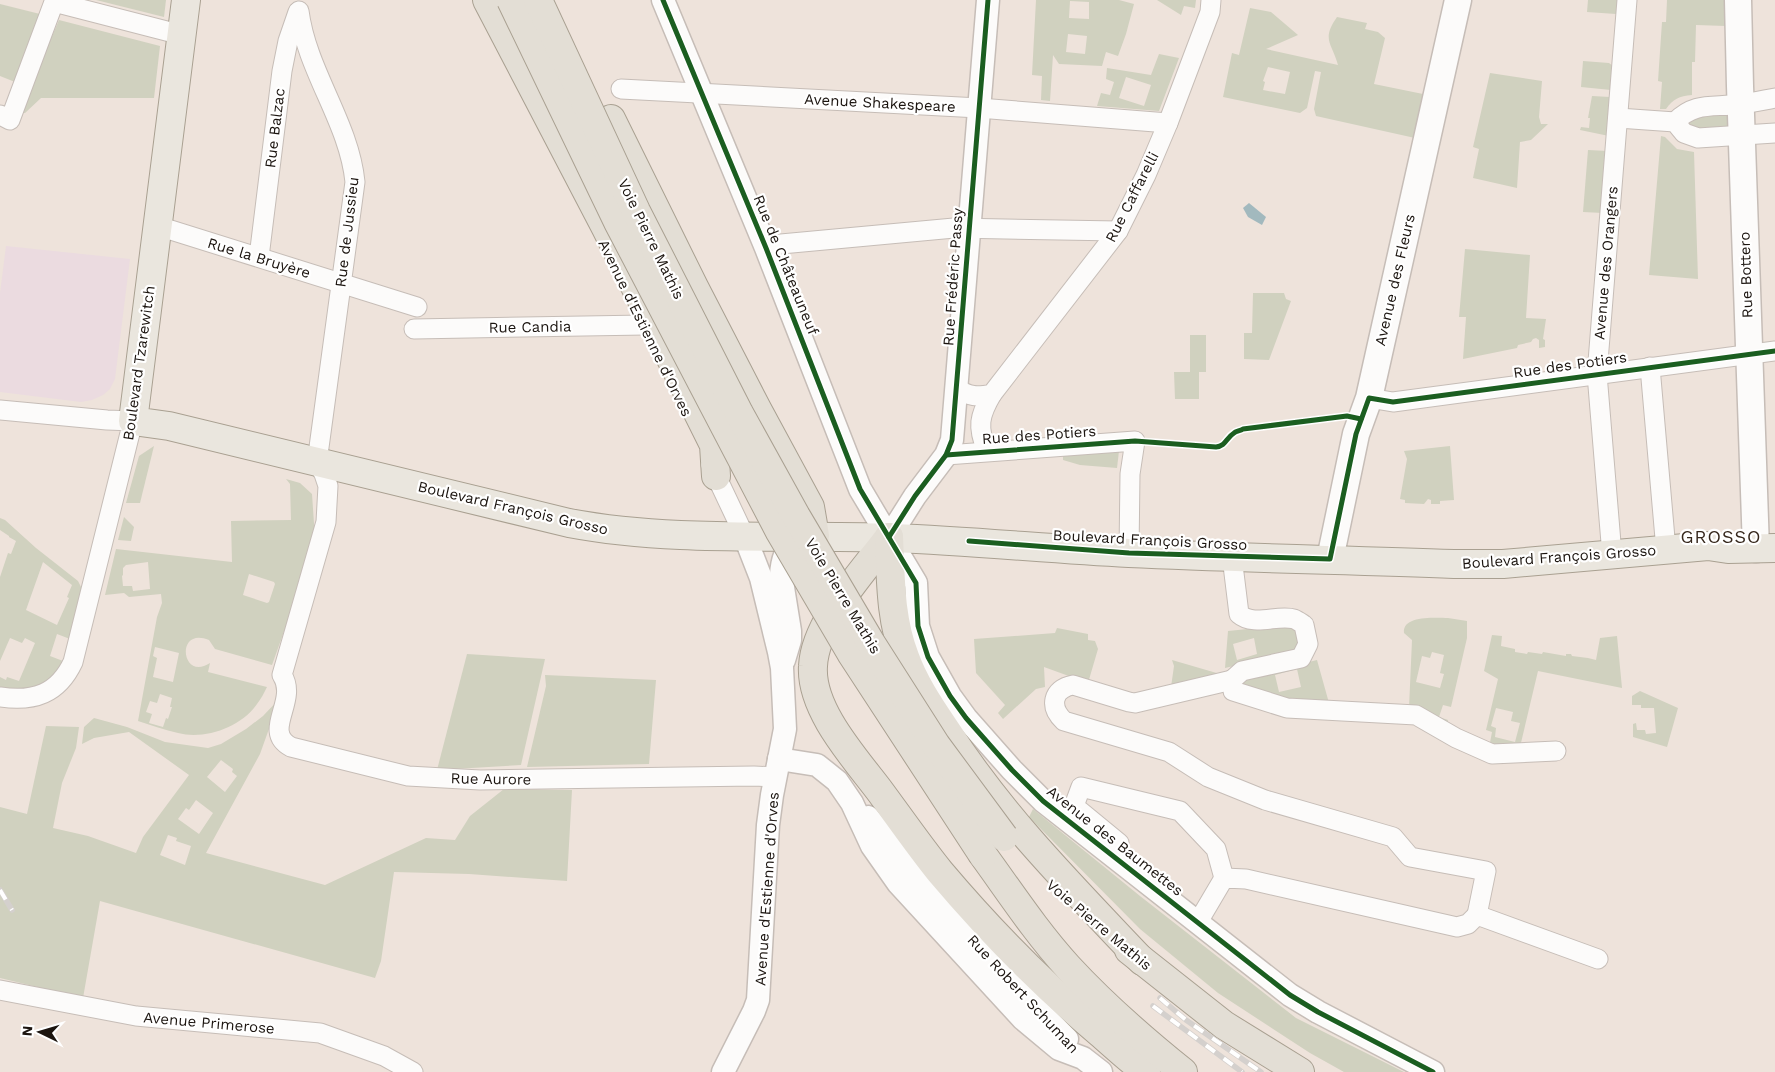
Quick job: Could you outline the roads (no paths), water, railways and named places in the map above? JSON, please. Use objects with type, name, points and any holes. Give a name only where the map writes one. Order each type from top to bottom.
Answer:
[{"type":"highway","points":[[487,0],[589,194],[714,445],[716,476]]},
{"type":"highway","name":"Voie Pierre Mathis","points":[[510,0],[618,222],[780,532],[851,653],[983,855],[1043,938],[1126,1025],[1182,1072]]},
{"type":"highway","points":[[539,0],[573,51],[611,119],[734,365],[804,494],[810,507],[806,536],[836,575],[837,590],[833,611]]},
{"type":"highway","name":"Voie Pierre Mathis","points":[[539,0],[636,211],[739,413],[791,508],[871,644],[936,746],[1004,837],[1054,890],[1224,1025],[1300,1072]]},
{"type":"highway","points":[[889,538],[833,611],[819,639],[813,665],[816,692],[829,722],[940,871],[986,922],[1029,968],[1073,1010],[1146,1072]]},
{"type":"highway","points":[[889,538],[891,590],[896,626],[904,657],[924,698],[967,763],[1018,828],[1142,961]]},
{"type":"main road","name":"Boulevard Tzarewitch","points":[[133,421],[186,0]]},
{"type":"main road","name":"Avenue des Fleurs","points":[[1330,559],[1356,434],[1369,398],[1458,0]]},
{"type":"main road","name":"Rue Bottero","points":[[1738,0],[1749,354],[1765,541]]},
{"type":"main road","name":"Boulevard François Grosso","points":[[133,421],[169,426],[569,523],[639,534],[889,538],[970,541],[1129,553],[1480,564],[1708,546],[1720,548],[1765,541]]},
{"type":"street","name":"Avenue d'Estienne d'Orves","points":[[478,0],[483,19],[560,154],[645,325],[703,452],[746,537],[761,578],[782,668],[785,729],[768,825],[758,1000],[722,1072]]},
{"type":"street","name":"Rue de Châteauneuf","points":[[664,0],[766,248],[860,489],[889,538]]},
{"type":"street","name":"Rue Frédéric Passy","points":[[889,538],[916,496],[946,455],[952,440],[988,0]]},
{"type":"street","name":"Rue Caffarelli","points":[[987,451],[981,433],[980,422],[983,409],[992,394],[1118,231],[1146,175],[1168,123],[1210,12],[1212,0]]},
{"type":"street","name":"Avenue des Orangers","points":[[1612,555],[1597,374],[1627,0]]},
{"type":"street","points":[[5,117],[54,2],[182,35]]},
{"type":"street","name":"Rue Balzac","points":[[259,258],[282,71],[288,41],[299,6]]},
{"type":"street","name":"Rue de Jussieu","points":[[299,6],[302,32],[308,52],[349,149],[354,166],[355,182],[317,462]]},
{"type":"street","name":"Avenue Shakespeare","points":[[621,89],[979,108],[1168,123]]},
{"type":"street","points":[[1675,122],[1684,112],[1699,107],[1740,104],[1775,98]]},
{"type":"street","points":[[1618,118],[1675,122],[1684,133],[1698,138],[1775,133]]},
{"type":"street","name":"Rue la Bruyère","points":[[158,226],[417,307]]},
{"type":"street","points":[[766,248],[781,244],[969,228],[1118,231]]},
{"type":"street","name":"Rue Candia","points":[[414,329],[645,325]]},
{"type":"street","name":"Rue des Potiers","points":[[1369,398],[1393,402],[1775,350]]},
{"type":"street","points":[[1650,367],[1666,550]]},
{"type":"street","points":[[957,388],[973,397],[992,394]]},
{"type":"street","points":[[0,410],[133,421]]},
{"type":"street","name":"Boulevard Tzarewitch","points":[[0,697],[28,698],[43,695],[61,682],[68,673],[73,662],[133,421]]},
{"type":"street","name":"Rue des Potiers","points":[[946,455],[1135,441],[1130,474],[1129,553]]},
{"type":"street","name":"Rue Aurore","points":[[317,462],[328,486],[326,522],[282,675],[287,683],[287,694],[278,734],[282,743],[290,748],[408,776],[480,780],[754,776],[777,768]]},
{"type":"street","name":"Avenue d'Estienne d'Orves","points":[[782,668],[790,640],[781,574],[782,566],[785,550],[806,536]]},
{"type":"street","name":"Avenue des Baumettes","points":[[889,538],[916,583],[916,609],[923,643],[928,657],[950,696],[966,718],[1012,770],[1043,801],[1290,995],[1318,1012],[1433,1072]]},
{"type":"street","points":[[1224,878],[1246,879],[1457,927],[1468,924],[1477,916],[1486,872],[1410,857],[1394,837],[1265,800],[1208,777],[1170,752],[1064,721],[1058,715],[1055,708],[1055,697],[1064,686],[1073,685],[1129,702],[1136,702],[1232,680],[1242,671],[1301,658],[1308,644],[1304,625],[1293,619],[1251,620],[1240,616],[1232,557]]},
{"type":"street","points":[[1232,680],[1233,691],[1287,708],[1416,716],[1456,738],[1492,754],[1556,751]]},
{"type":"street","name":"Rue Robert Schuman","points":[[777,768],[817,765],[837,781],[852,803],[872,846],[904,890],[1023,1019],[1059,1049],[1083,1058],[1101,1072]]},
{"type":"street","points":[[1114,858],[1119,843],[1074,806],[1081,787],[1180,811],[1216,849],[1224,878],[1198,922]]},
{"type":"street","points":[[1477,916],[1598,959]]},
{"type":"street","name":"Avenue Primerose","points":[[0,990],[136,1016],[320,1034],[384,1056],[413,1072]]},
{"type":"water","points":[[1249,203],[1266,217],[1262,225],[1248,217],[1243,208]]},
{"type":"railway","points":[[0,890],[12,910]]},
{"type":"railway","points":[[1160,998],[1186,1020],[1261,1072]]},
{"type":"railway","points":[[1153,1006],[1242,1072]]},
{"type":"district","name":"GROSSO","points":[[1721,536]]}]
